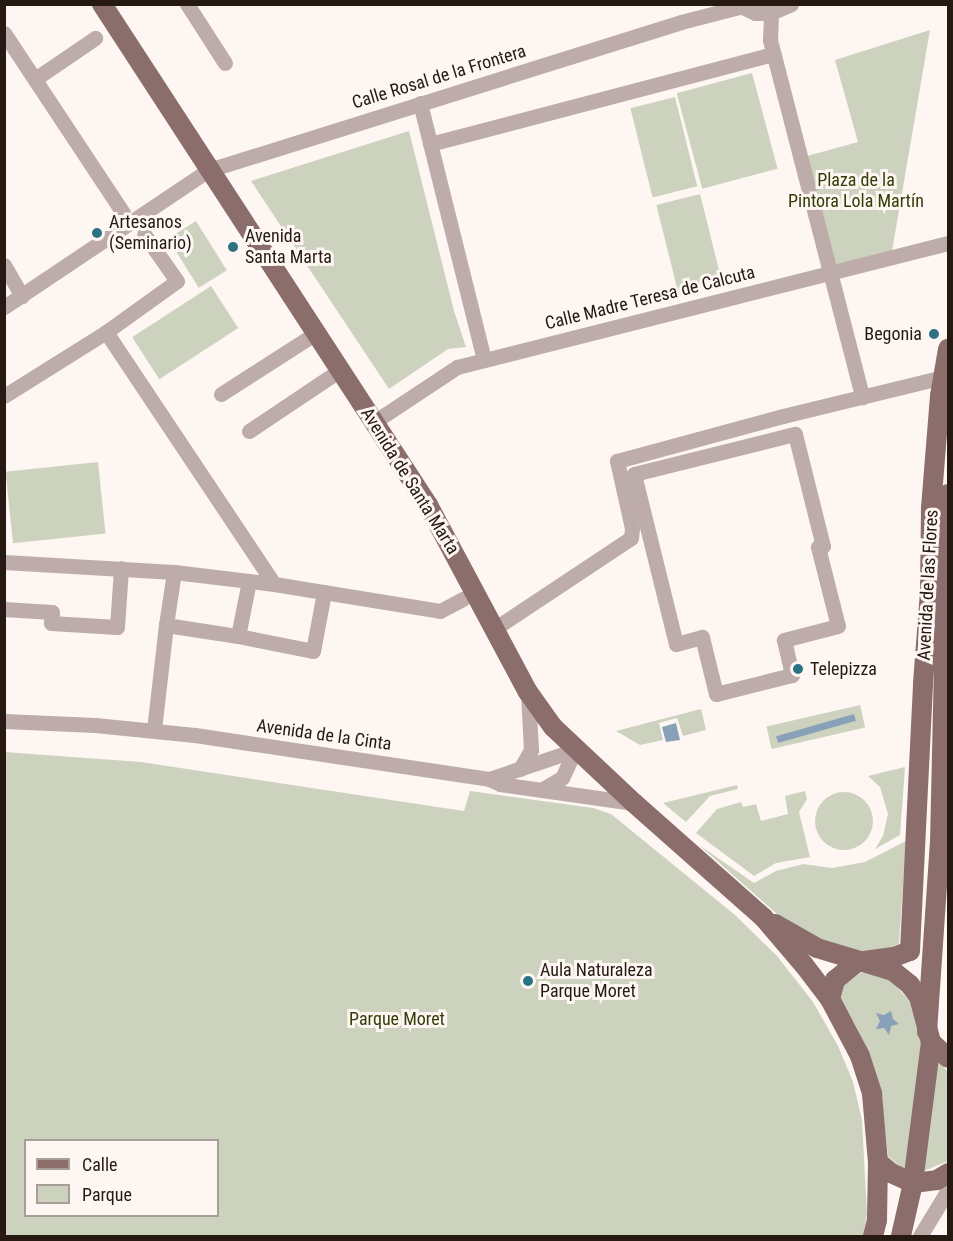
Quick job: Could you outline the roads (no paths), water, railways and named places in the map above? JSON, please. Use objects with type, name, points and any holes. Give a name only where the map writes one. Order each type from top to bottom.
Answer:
[{"type":"main road","name":"Avenida de Santa Marta","points":[[107,6],[209,170],[428,505],[528,692],[554,727],[575,750],[763,917],[830,999],[860,1056],[872,1094],[878,1162],[877,1220],[873,1236]]},
{"type":"main road","name":"Avenida de las Flores","points":[[913,932],[922,714],[930,591],[931,508],[943,431],[943,377],[948,349]]},
{"type":"main road","name":"Avenida de las Flores","points":[[929,1037],[946,790],[948,494]]},
{"type":"main road","name":"Avenida de las Flores","points":[[922,714],[934,727],[933,777],[946,790]]},
{"type":"main road","name":"Avenida de las Flores","points":[[913,932],[928,903],[933,805],[946,790]]},
{"type":"main road","name":"Avenida de Santa Marta","points":[[763,917],[817,948],[857,962],[893,971],[910,985],[919,997],[929,1037],[913,1184],[901,1236]]},
{"type":"main road","points":[[830,999],[835,980],[857,962],[894,957],[910,951],[913,932]]},
{"type":"main road","points":[[929,1037],[948,1058]]},
{"type":"main road","points":[[878,1162],[891,1173],[913,1184],[938,1180],[948,1173]]},
{"type":"street","points":[[187,4],[225,63]]},
{"type":"street","name":"Calle Rosal de la Frontera","points":[[681,22],[705,4]]},
{"type":"street","points":[[737,6],[755,13],[771,13],[791,4]]},
{"type":"street","name":"Calle Rosal de la Frontera","points":[[4,307],[209,170],[737,6]]},
{"type":"street","points":[[771,13],[770,40],[773,54],[862,398]]},
{"type":"street","points":[[4,33],[123,213]]},
{"type":"street","points":[[34,79],[95,38]]},
{"type":"street","points":[[430,144],[773,54]]},
{"type":"street","points":[[420,103],[484,359]]},
{"type":"street","points":[[4,396],[106,332],[177,281],[144,234]]},
{"type":"street","name":"Calle Madre Teresa de Calcuta","points":[[374,422],[457,367],[948,243]]},
{"type":"street","points":[[4,266],[22,296]]},
{"type":"street","points":[[106,332],[274,584]]},
{"type":"street","points":[[221,394],[316,333]]},
{"type":"street","points":[[249,431],[340,370]]},
{"type":"street","points":[[494,629],[631,538],[632,528],[616,461],[943,377]]},
{"type":"street","points":[[795,434],[824,546],[818,547],[838,626],[784,640],[792,675],[716,694],[702,637],[676,644],[634,474],[795,434]]},
{"type":"street","points":[[4,562],[174,572],[274,584],[440,611],[463,599]]},
{"type":"street","points":[[4,609],[52,612],[51,623],[117,627],[121,568]]},
{"type":"street","points":[[154,730],[174,572]]},
{"type":"street","points":[[238,636],[249,581]]},
{"type":"street","points":[[166,625],[314,651],[324,592]]},
{"type":"street","points":[[520,770],[531,750],[528,692]]},
{"type":"street","name":"Avenida de la Cinta","points":[[4,721],[154,730],[489,779],[500,784],[634,803]]},
{"type":"street","points":[[541,790],[562,778],[575,750]]},
{"type":"street","name":"Avenida de la Cinta","points":[[489,779],[575,750]]},
{"type":"street","points":[[920,1236],[948,1190]]},
{"type":"water","points":[[854,714],[856,721],[778,743],[776,736]]},
{"type":"water","points":[[676,723],[680,740],[666,742],[662,727]]},
{"type":"water","points":[[891,1011],[893,1019],[899,1024],[891,1026],[889,1035],[884,1028],[876,1029],[880,1021],[876,1013],[884,1015]]},
{"type":"place","name":"Artesanos (Seminario)","points":[[97,233]]},
{"type":"place","name":"Avenida Santa Marta","points":[[233,247]]},
{"type":"place","name":"Begonia","points":[[934,334]]},
{"type":"place","name":"Telepizza","points":[[798,669]]},
{"type":"place","name":"Aula Naturaleza Parque Moret","points":[[528,981]]},
{"type":"park label","name":"Plaza de la Pintora Lola Martín","points":[[856,192]]},
{"type":"park label","name":"Parque Moret","points":[[397,1019]]}]
